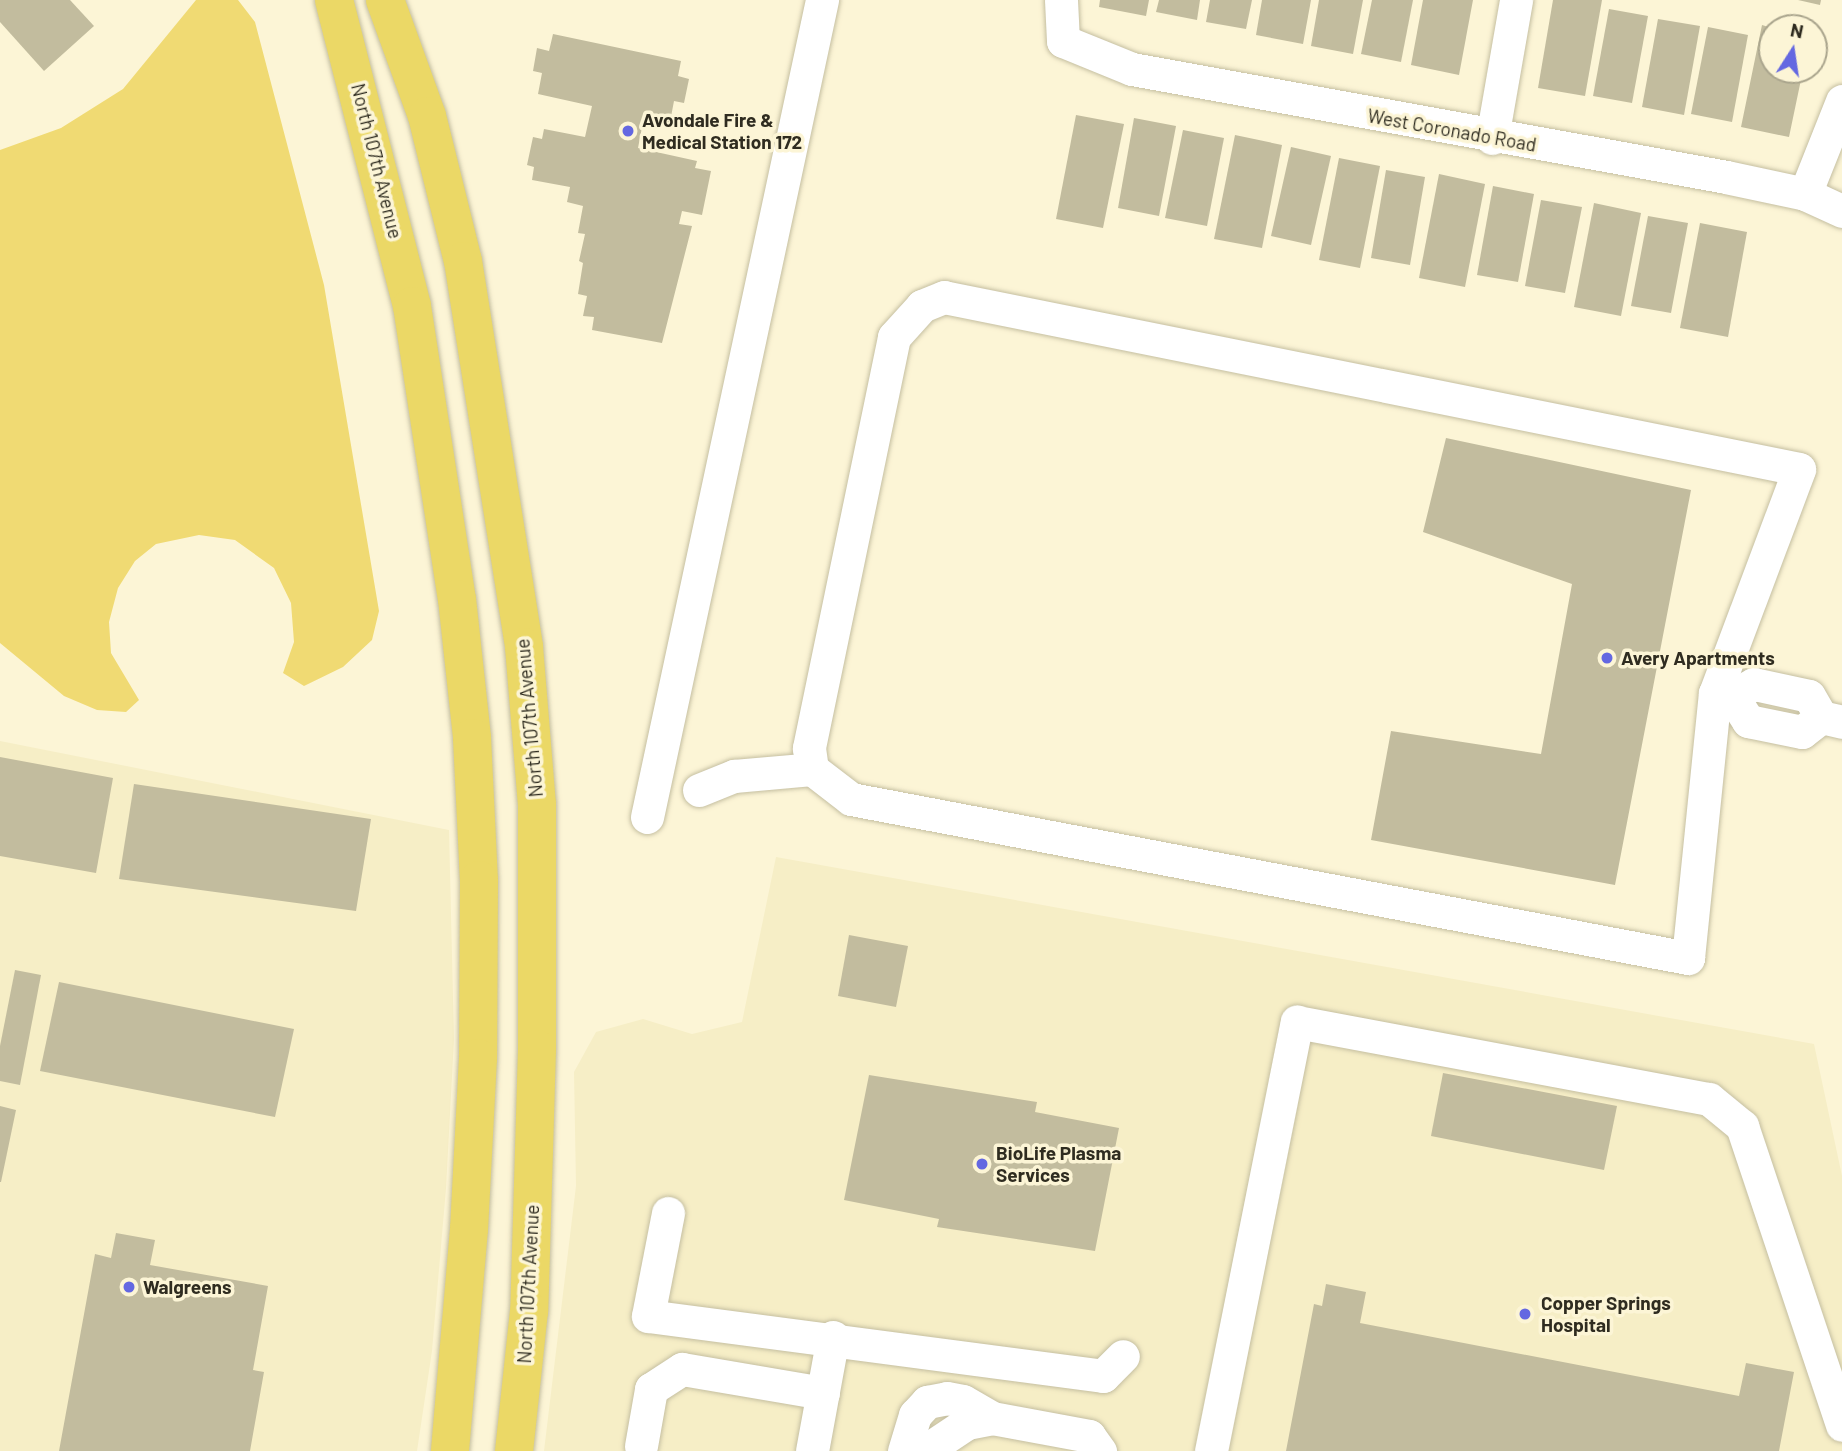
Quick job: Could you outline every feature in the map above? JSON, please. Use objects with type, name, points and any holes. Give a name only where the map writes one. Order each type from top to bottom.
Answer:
[{"type":"main road","name":"North 107th Avenue","points":[[334,0],[406,281],[457,599],[472,738],[479,880],[471,1189],[450,1451]]},
{"type":"main road","name":"North 107th Avenue","points":[[385,0],[427,116],[464,269],[522,634],[537,804],[537,1062],[529,1311],[514,1451]]},
{"type":"main road","points":[[413,0],[427,116]]},
{"type":"main road","points":[[406,281],[464,269]]},
{"type":"street","points":[[647,817],[822,0]]},
{"type":"street","name":"West Coronado Road","points":[[1061,0],[1063,41],[1132,69],[1805,194],[1842,211]]},
{"type":"street","points":[[1492,138],[1516,0]]},
{"type":"street","points":[[1805,194],[1842,101]]},
{"type":"street","points":[[699,790],[734,776],[812,769],[852,799],[1688,958],[1723,695],[1799,469],[944,297],[922,306],[894,337],[809,748],[812,769]]},
{"type":"street","points":[[1723,695],[1754,684],[1809,696],[1832,720]]},
{"type":"street","points":[[1211,1451],[1297,1022],[1709,1099],[1742,1126],[1842,1425]]},
{"type":"street","points":[[668,1213],[648,1316],[833,1337],[1103,1376],[1123,1356]]},
{"type":"street","points":[[812,1451],[833,1337]]},
{"type":"street","points":[[641,1446],[652,1389],[682,1369],[823,1393]]},
{"type":"street","points":[[904,1451],[915,1415],[927,1402],[947,1398],[962,1401],[992,1418],[1089,1436],[1102,1449]]},
{"type":"street","points":[[925,1451],[967,1423],[992,1418]]},
{"type":"shaded area","points":[[196,0],[238,0],[255,22],[324,285],[379,611],[372,640],[343,667],[304,686],[283,673],[294,642],[291,603],[274,568],[235,540],[199,535],[156,544],[135,561],[118,588],[109,622],[111,653],[139,700],[126,712],[97,710],[64,696],[0,643],[0,150],[61,128],[123,89]]},
{"type":"shaded area","points":[[0,741],[449,830],[454,1039],[446,1188],[432,1351],[417,1451],[0,1451]]},
{"type":"shaded area","points":[[776,857],[1814,1044],[1842,1176],[1842,1451],[544,1451],[576,1186],[574,1072],[596,1032],[643,1019],[692,1034],[742,1022]]},
{"type":"building","points":[[0,0],[70,0],[94,26],[44,71],[0,22]]},
{"type":"building","points":[[1100,0],[1149,0],[1146,16],[1099,7]]},
{"type":"building","points":[[1159,0],[1200,0],[1197,20],[1156,12]]},
{"type":"building","points":[[1210,0],[1252,0],[1246,29],[1206,22]]},
{"type":"building","points":[[1262,0],[1311,0],[1303,44],[1256,35]]},
{"type":"building","points":[[1319,0],[1363,0],[1353,54],[1311,46]]},
{"type":"building","points":[[1372,0],[1413,0],[1401,62],[1361,54]]},
{"type":"building","points":[[1423,0],[1473,0],[1459,75],[1411,65]]},
{"type":"building","points":[[1553,0],[1602,0],[1585,96],[1538,88]]},
{"type":"building","points":[[1798,0],[1821,0],[1820,5]]},
{"type":"building","points":[[1609,9],[1648,16],[1632,103],[1593,96]]},
{"type":"building","points":[[1658,19],[1700,26],[1684,115],[1642,107]]},
{"type":"building","points":[[1708,27],[1748,35],[1732,122],[1691,114]]},
{"type":"building","name":"Avondale Fire & Medical Station 172","points":[[553,34],[681,61],[678,76],[689,79],[684,103],[674,101],[670,122],[644,117],[638,148],[697,161],[695,168],[711,171],[702,215],[682,211],[679,224],[692,226],[662,343],[592,330],[594,317],[583,316],[587,296],[578,294],[583,263],[579,261],[585,234],[578,233],[583,206],[567,202],[570,187],[532,180],[534,167],[527,165],[533,137],[542,139],[544,129],[585,137],[592,106],[538,94],[542,73],[533,71],[537,48],[549,51]]},
{"type":"building","points":[[1758,44],[1758,84],[1800,84],[1789,137],[1741,127]]},
{"type":"building","points":[[1076,115],[1124,124],[1103,228],[1056,219]]},
{"type":"building","points":[[1134,118],[1176,126],[1159,216],[1118,208]]},
{"type":"building","points":[[1183,130],[1224,138],[1207,226],[1165,218]]},
{"type":"building","points":[[1235,135],[1282,145],[1262,248],[1214,239]]},
{"type":"building","points":[[1291,147],[1331,156],[1311,245],[1271,236]]},
{"type":"building","points":[[1339,158],[1380,166],[1360,268],[1319,260]]},
{"type":"building","points":[[1386,170],[1425,177],[1410,265],[1371,258]]},
{"type":"building","points":[[1439,174],[1485,184],[1465,287],[1419,278]]},
{"type":"building","points":[[1493,186],[1534,194],[1518,282],[1477,275]]},
{"type":"building","points":[[1541,200],[1582,207],[1565,293],[1525,286]]},
{"type":"building","points":[[1594,203],[1641,213],[1621,316],[1574,307]]},
{"type":"building","points":[[1648,216],[1688,223],[1671,313],[1631,306]]},
{"type":"building","points":[[1700,223],[1747,232],[1728,337],[1680,328]]},
{"type":"building","name":"Avery Apartments","points":[[1446,438],[1691,490],[1615,885],[1371,840],[1391,731],[1541,754],[1572,584],[1423,532]]},
{"type":"building","points":[[0,757],[113,778],[96,873],[0,856]]},
{"type":"building","points":[[134,784],[371,819],[356,911],[119,879]]},
{"type":"building","points":[[849,935],[908,946],[896,1007],[838,996]]},
{"type":"building","points":[[15,970],[41,975],[20,1085],[0,1081],[0,1046]]},
{"type":"building","points":[[59,982],[294,1029],[275,1117],[40,1071]]},
{"type":"building","points":[[1443,1073],[1617,1106],[1604,1170],[1431,1136]]},
{"type":"building","name":"BioLife Plasma Services","points":[[869,1075],[1037,1102],[1035,1112],[1119,1128],[1095,1251],[937,1227],[939,1219],[844,1200]]},
{"type":"building","points":[[0,1106],[16,1110],[1,1182],[0,1182]]},
{"type":"building","name":"Walgreens","points":[[116,1233],[155,1240],[150,1265],[268,1286],[253,1370],[264,1372],[250,1451],[59,1451],[95,1254],[111,1258]]},
{"type":"building","points":[[1326,1284],[1366,1292],[1360,1323],[1739,1396],[1746,1363],[1794,1372],[1779,1451],[1286,1451],[1314,1304],[1322,1306]]},
{"type":"place","name":"Avondale Fire & Medical Station 172","points":[[628,131]]},
{"type":"place","name":"Avery Apartments","points":[[1607,658]]},
{"type":"place","name":"BioLife Plasma Services","points":[[982,1164]]},
{"type":"place","name":"Walgreens","points":[[129,1287]]},
{"type":"place","name":"Copper Springs Hospital","points":[[1525,1314]]}]
